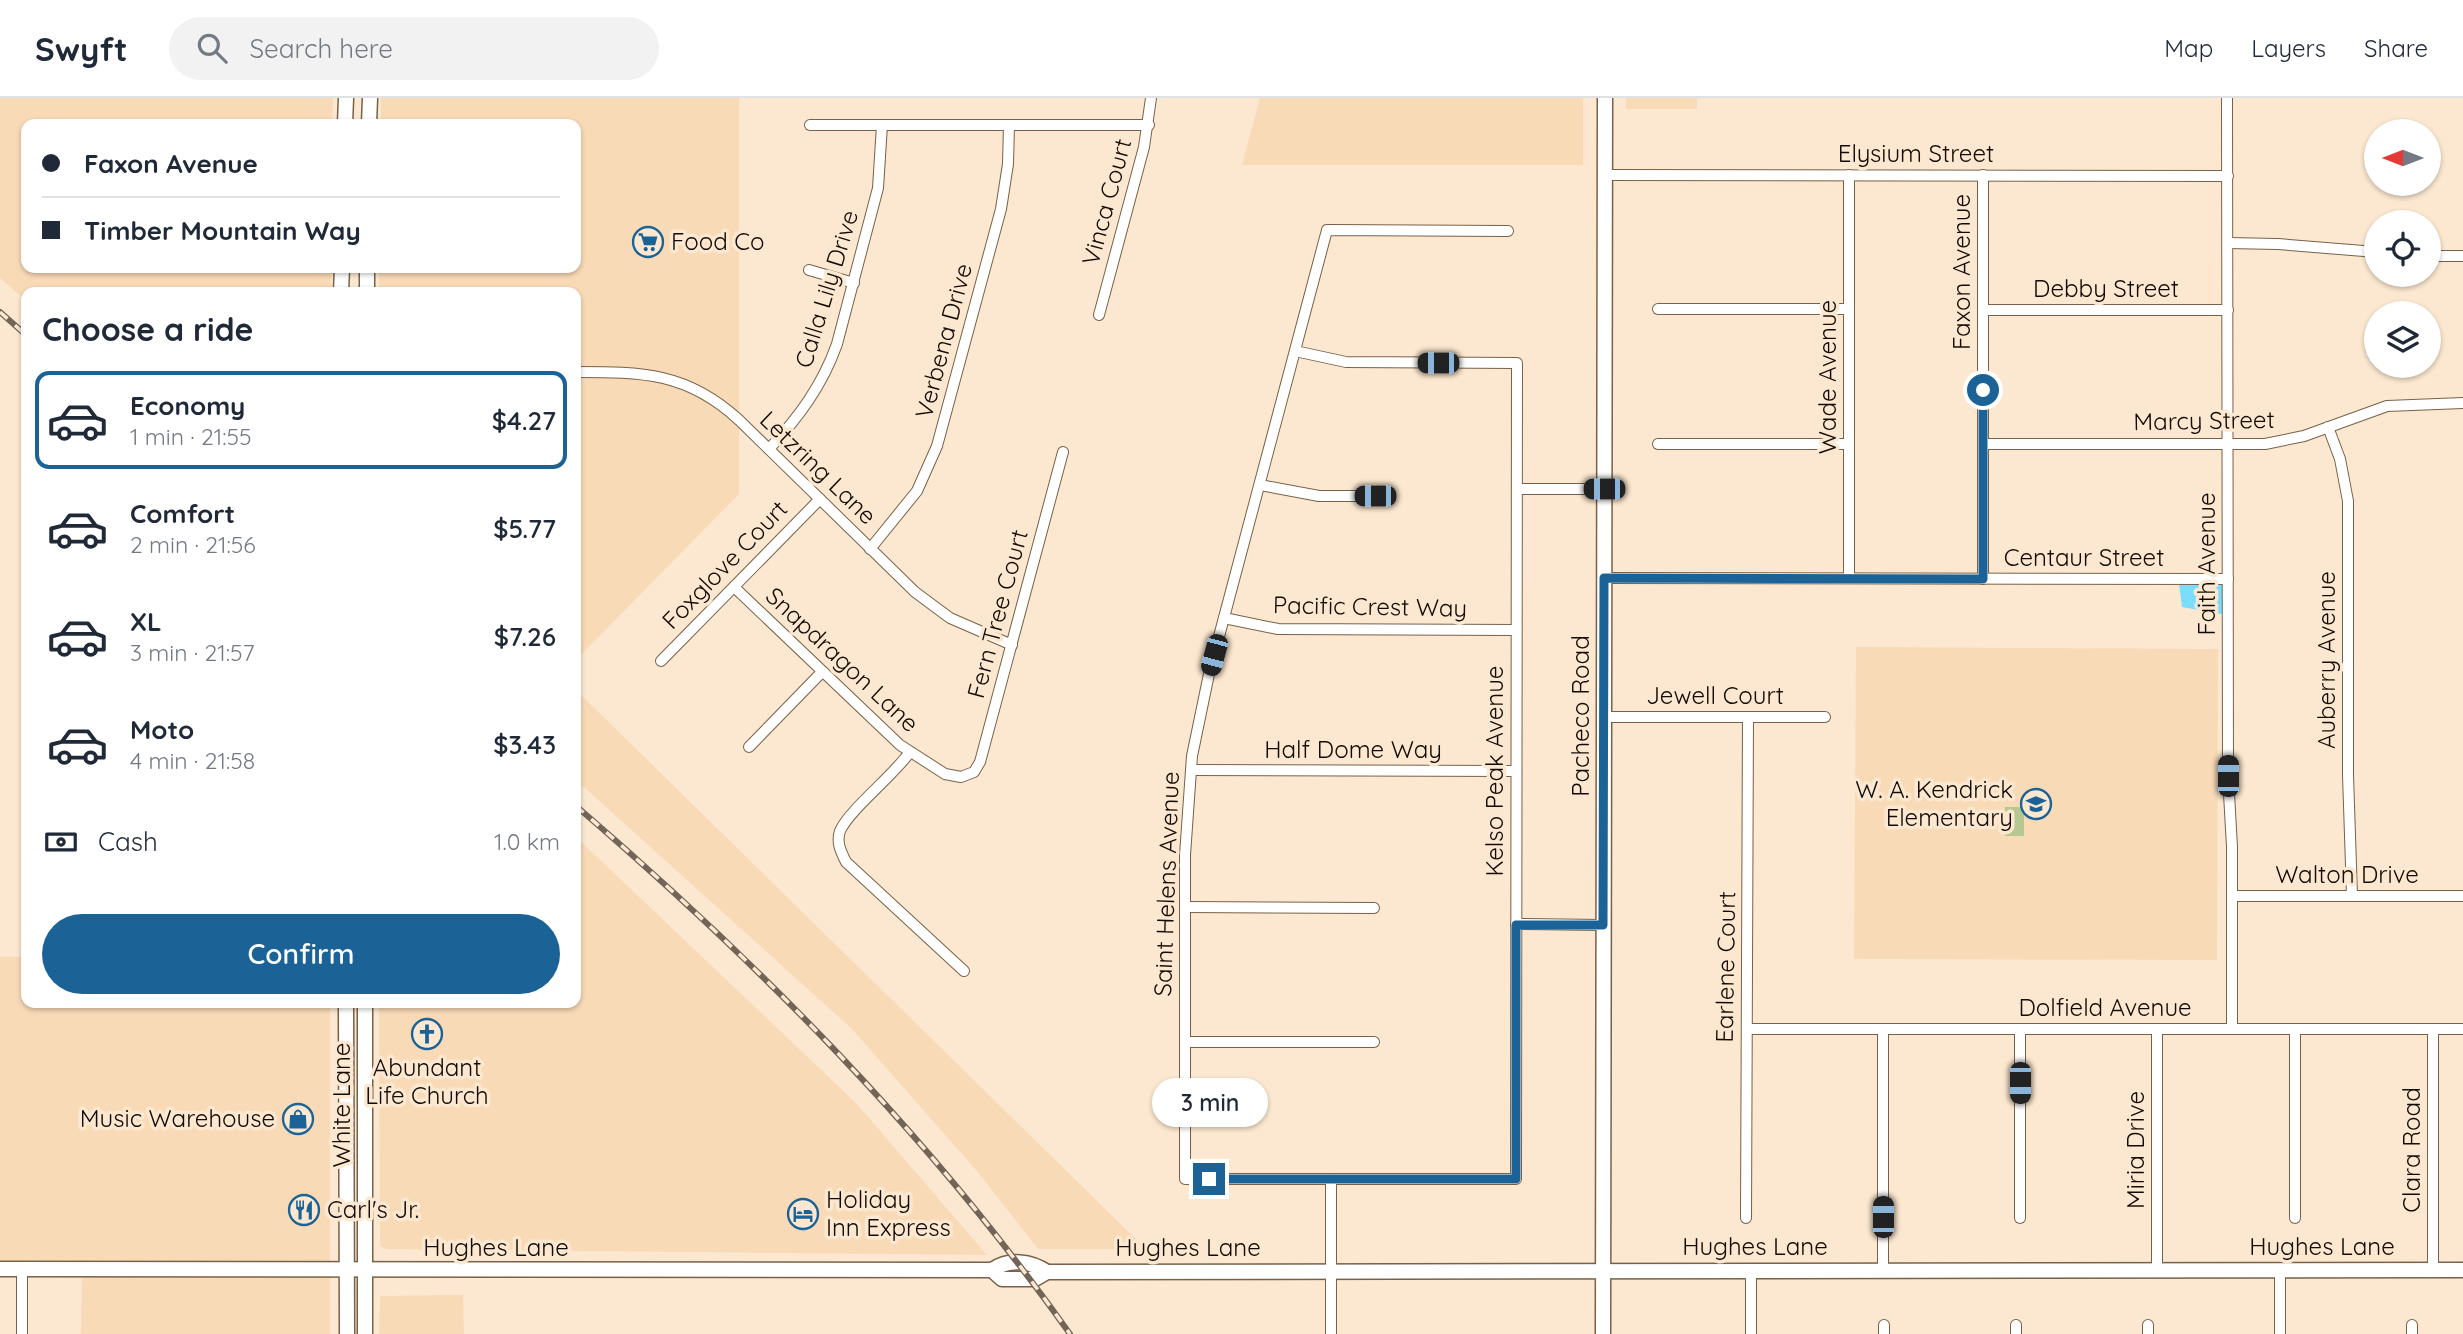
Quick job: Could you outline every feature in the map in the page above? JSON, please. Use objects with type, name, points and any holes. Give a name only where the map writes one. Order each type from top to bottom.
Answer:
[{"type":"street","points":[[345,119],[346,98]]},
{"type":"street","points":[[369,119],[370,98]]},
{"type":"street","name":"Vinca Court","points":[[1099,315],[1149,125],[1151,98]]},
{"type":"street","name":"Pacheco Road","points":[[1603,1334],[1605,98]]},
{"type":"street","name":"Faith Avenue","points":[[2227,98],[2228,776],[2232,896],[2232,1029]]},
{"type":"street","points":[[810,125],[1149,125]]},
{"type":"street","name":"Calla Lily Drive","points":[[769,449],[806,407],[823,378],[837,344],[878,188],[882,125]]},
{"type":"street","name":"Verbena Drive","points":[[870,549],[917,491],[937,446],[1001,209],[1008,164],[1009,125]]},
{"type":"street","name":"Elysium Street","points":[[1605,174],[2228,176]]},
{"type":"street","name":"Wade Avenue","points":[[1849,175],[1849,578]]},
{"type":"street","name":"Faxon Avenue","points":[[1983,175],[1983,579]]},
{"type":"street","name":"Saint Helens Avenue","points":[[1332,1179],[1185,1179],[1185,907],[1191,770],[1199,720],[1327,230],[1508,231]]},
{"type":"street","points":[[2228,243],[2278,244],[2364,252]]},
{"type":"street","points":[[2441,256],[2463,256]]},
{"type":"street","points":[[808,270],[854,283]]},
{"type":"street","points":[[1658,309],[1849,309]]},
{"type":"street","name":"Debby Street","points":[[1983,310],[2228,310]]},
{"type":"street","name":"Kelso Peak Avenue","points":[[1295,351],[1346,362],[1517,363],[1516,1179],[1332,1179]]},
{"type":"street","name":"Letzring Lane","points":[[581,372],[637,372],[692,386],[726,408],[932,606],[971,630],[1012,645]]},
{"type":"street","name":"Marcy Street","points":[[1983,444],[2228,444],[2285,441],[2387,406],[2463,403]]},
{"type":"street","name":"Auberry Avenue","points":[[2328,427],[2343,468],[2348,501],[2348,775],[2352,896]]},
{"type":"street","points":[[1658,444],[1849,444]]},
{"type":"street","name":"Fern Tree Court","points":[[961,777],[974,772],[981,762],[1063,452]]},
{"type":"street","points":[[1259,485],[1307,495],[1375,496]]},
{"type":"street","points":[[1517,489],[1604,489]]},
{"type":"street","name":"Foxglove Court","points":[[661,661],[820,499]]},
{"type":"street","name":"Centaur Street","points":[[1604,578],[2228,579]]},
{"type":"street","name":"Snapdragon Lane","points":[[734,587],[881,730],[945,775],[961,777]]},
{"type":"street","name":"Pacific Crest Way","points":[[1224,618],[1278,629],[1516,630]]},
{"type":"street","points":[[748,747],[821,673]]},
{"type":"street","name":"Jewell Court","points":[[1604,717],[1825,717]]},
{"type":"street","name":"Earlene Court","points":[[1746,1218],[1748,717]]},
{"type":"street","points":[[909,752],[889,779],[846,821],[838,839],[846,862],[964,971]]},
{"type":"street","name":"Half Dome Way","points":[[1191,770],[1516,771]]},
{"type":"street","name":"Walton Drive","points":[[2232,896],[2463,896]]},
{"type":"street","points":[[1185,907],[1374,908]]},
{"type":"street","points":[[1516,925],[1603,925]]},
{"type":"street","name":"White Lane","points":[[346,1008],[346,1334]]},
{"type":"street","name":"White Lane","points":[[365,1008],[365,1334]]},
{"type":"street","name":"Dolfield Avenue","points":[[1748,1029],[2463,1029]]},
{"type":"street","points":[[1883,1029],[1883,1270]]},
{"type":"street","points":[[2020,1029],[2020,1218]]},
{"type":"street","name":"Miria Drive","points":[[2157,1029],[2157,1270]]},
{"type":"street","points":[[2295,1029],[2295,1218]]},
{"type":"street","name":"Clara Road","points":[[2433,1029],[2433,1270]]},
{"type":"street","points":[[1185,1042],[1374,1042]]},
{"type":"street","points":[[1331,1334],[1332,1179]]},
{"type":"street","name":"Hughes Lane","points":[[0,1269],[992,1270],[1002,1263],[1034,1263],[1048,1272],[2463,1270]]},
{"type":"street","points":[[22,1269],[22,1334]]},
{"type":"street","points":[[1751,1270],[1751,1334]]},
{"type":"street","points":[[2280,1270],[2280,1334]]},
{"type":"shaded area","points":[[0,98],[333,98],[332,119],[21,119],[21,273],[332,273],[331,287],[21,287],[21,297],[0,278]]},
{"type":"shaded area","points":[[381,98],[739,98],[739,494],[581,655],[581,287],[379,287],[379,273],[581,273],[581,119],[381,119]]},
{"type":"shaded area","points":[[1260,98],[1583,98],[1583,165],[1242,165]]},
{"type":"shaded area","points":[[1626,98],[1697,98],[1697,109],[1626,109]]},
{"type":"shaded area","name":"W. A. Kendrick Elementary","points":[[1856,647],[2218,649],[2217,960],[1854,959]]},
{"type":"shaded area","points":[[581,695],[1146,1249],[1038,1249],[977,1171],[851,1028],[581,785]]},
{"type":"shaded area","points":[[581,842],[856,1103],[987,1255],[386,1249],[380,1246],[379,1008],[581,1008]]},
{"type":"shaded area","points":[[0,957],[21,957],[21,1008],[330,1008],[330,1334],[81,1334],[82,1264],[0,1263]]},
{"type":"shaded area","points":[[463,1295],[464,1334],[379,1334],[380,1296]]},
{"type":"green space","points":[[2005,807],[2024,807],[2024,836],[2005,836]]},
{"type":"water","points":[[2223,582],[2225,611],[2221,614],[2182,607],[2179,584]]},
{"type":"railway","points":[[0,312],[21,331]]},
{"type":"railway","points":[[581,810],[711,927],[839,1055],[959,1190],[1070,1334]]},
{"type":"place","name":"Food Co","points":[[648,242]]},
{"type":"place","name":"W. A. Kendrick Elementary","points":[[2036,804]]},
{"type":"place","name":"Abundant Life Church","points":[[427,1034]]},
{"type":"place","name":"Music Warehouse","points":[[298,1119]]},
{"type":"place","name":"Carl's Jr.","points":[[304,1210]]},
{"type":"place","name":"Holiday Inn Express","points":[[803,1214]]},
{"type":"route","points":[[1209,1179],[1516,1179],[1516,925],[1603,925],[1604,578],[1983,579],[1983,390]]}]
